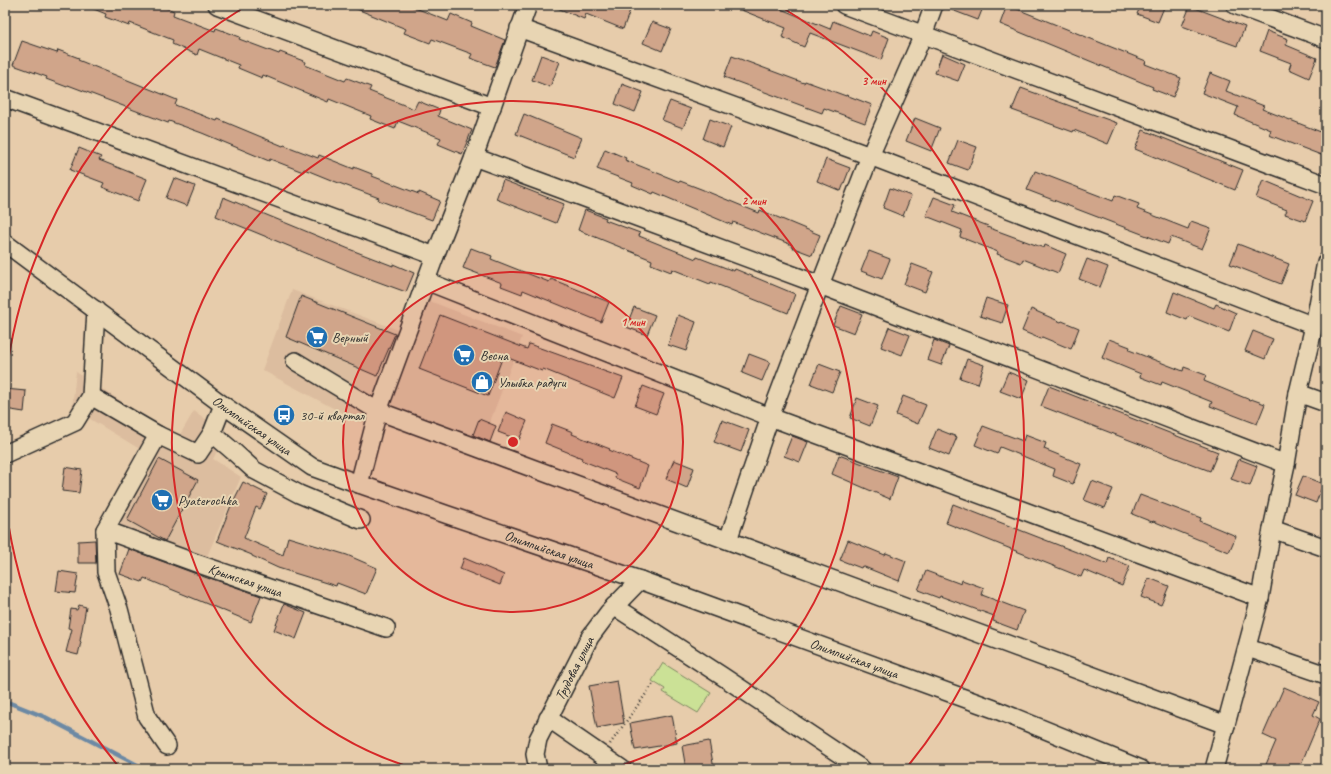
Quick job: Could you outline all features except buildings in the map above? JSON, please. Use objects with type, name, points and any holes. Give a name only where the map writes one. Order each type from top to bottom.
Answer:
[{"type":"street","points":[[217,5],[492,107]]},
{"type":"street","points":[[359,484],[378,412],[435,256],[474,157],[528,5]]},
{"type":"street","points":[[844,5],[1326,185]]},
{"type":"street","points":[[728,540],[770,417],[820,285],[870,156],[923,35],[934,5]]},
{"type":"street","points":[[1235,5],[1326,39]]},
{"type":"street","points":[[519,28],[870,156],[1314,326]]},
{"type":"street","points":[[5,98],[435,256]]},
{"type":"street","points":[[474,157],[820,285],[1286,464]]},
{"type":"street","name":"Олимпийская улица","points":[[5,243],[223,405],[312,467],[640,580],[994,709],[1141,769]]},
{"type":"street","points":[[1214,769],[1248,648],[1260,598],[1298,393],[1314,326],[1326,262]]},
{"type":"street","points":[[426,281],[770,417],[1260,598]]},
{"type":"street","points":[[5,454],[75,422],[91,396],[96,310]]},
{"type":"street","points":[[295,361],[378,412],[1226,725]]},
{"type":"street","points":[[1298,393],[1326,403]]},
{"type":"street","points":[[91,396],[158,435],[198,454],[212,432],[223,405]]},
{"type":"street","points":[[212,432],[254,470],[299,494],[361,520]]},
{"type":"street","points":[[158,435],[105,530],[106,572],[119,609],[147,717],[167,746]]},
{"type":"street","points":[[1272,529],[1326,548]]},
{"type":"street","name":"Крымская улица","points":[[105,530],[386,628]]},
{"type":"street","name":"Трудовая улица","points":[[538,769],[535,760],[536,746],[540,734],[590,637],[614,606],[640,580]]},
{"type":"street","points":[[614,606],[862,769]]},
{"type":"street","points":[[1248,648],[1326,675]]},
{"type":"street","points":[[548,718],[622,769]]},
{"type":"path","points":[[602,755],[653,684]]},
{"type":"shaded area","points":[[292,290],[401,331],[414,295],[522,337],[477,456],[395,425],[359,422],[262,370]]},
{"type":"shaded area","points":[[76,372],[178,438],[194,411],[226,433],[213,459],[241,477],[202,568],[99,534],[143,451],[72,408]]},
{"type":"green space","points":[[663,663],[711,693],[698,713],[663,692],[665,689],[652,681]]},
{"type":"waterway","points":[[5,701],[45,717],[145,769]]},
{"type":"place","name":"Верный","points":[[317,337]]},
{"type":"place","name":"Весна","points":[[464,355]]},
{"type":"place","name":"Улыбка радуги","points":[[482,382]]},
{"type":"place","name":"30-й квартал","points":[[284,415]]},
{"type":"place","name":"Pyaterochka","points":[[162,500]]}]
